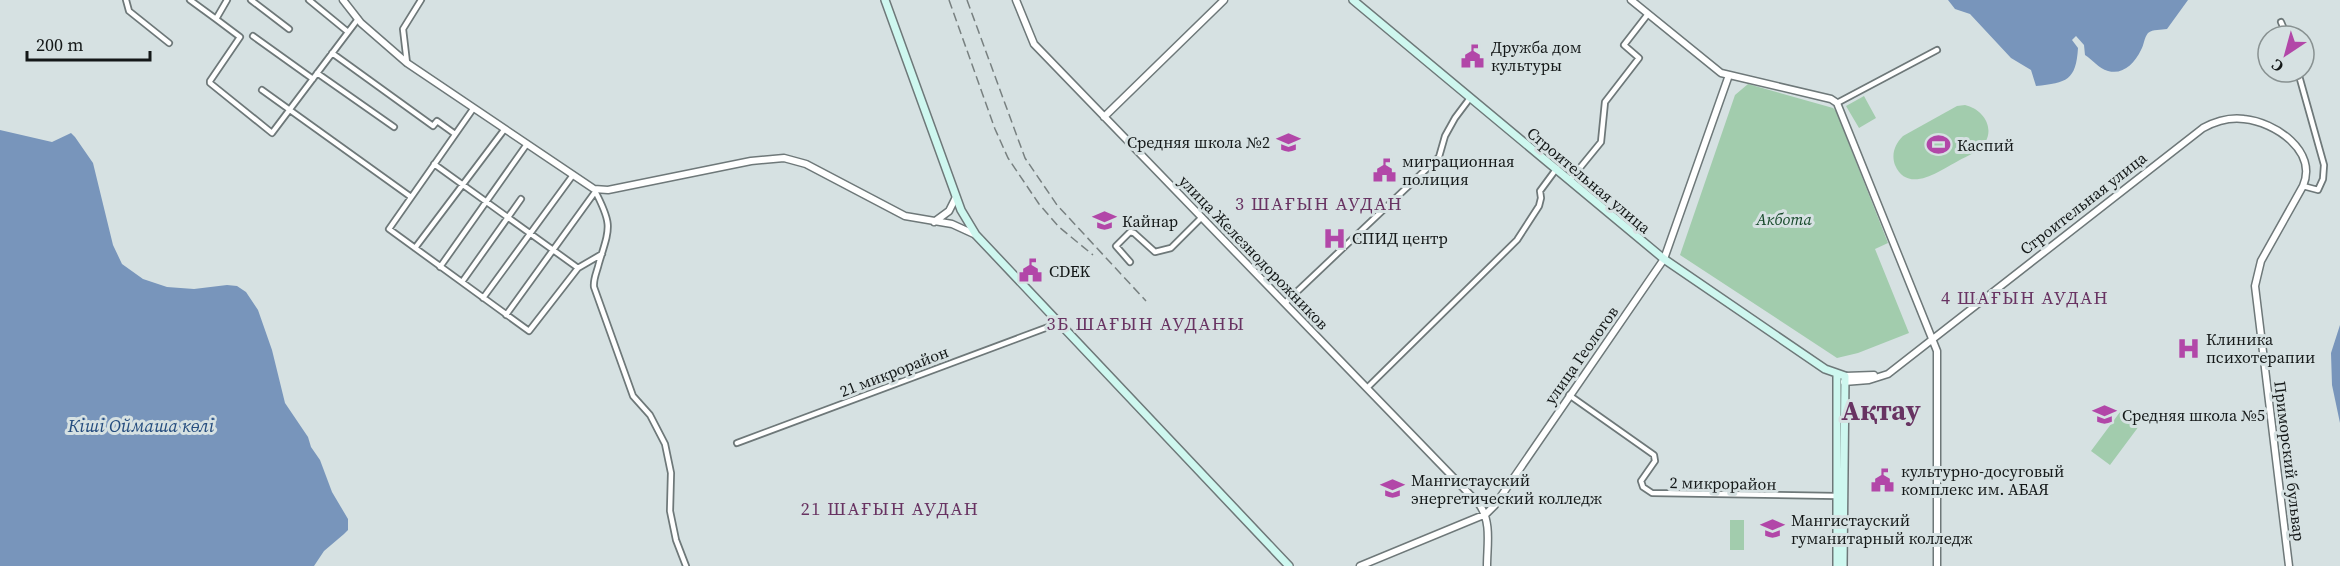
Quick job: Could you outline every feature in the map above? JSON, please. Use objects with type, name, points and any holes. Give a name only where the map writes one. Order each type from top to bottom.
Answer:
[{"type":"main road","points":[[885,0],[956,197],[965,218],[976,235],[1289,566]]},
{"type":"main road","name":"Строительная улица","points":[[1353,0],[1664,259],[1820,365],[1826,374],[1841,378]]},
{"type":"main road","points":[[1837,566],[1841,378]]},
{"type":"main road","points":[[1840,496],[1843,566]]},
{"type":"street","points":[[126,0],[129,11],[169,43]]},
{"type":"street","points":[[190,0],[240,37],[210,83],[272,134],[358,19]]},
{"type":"street","points":[[216,19],[227,0]]},
{"type":"street","points":[[251,0],[290,29]]},
{"type":"street","points":[[309,0],[348,32]]},
{"type":"street","points":[[343,0],[382,43],[407,63],[595,191],[609,226],[607,243],[594,280],[596,295],[633,396],[650,415],[665,444],[671,473],[670,511],[676,540],[686,566]]},
{"type":"street","points":[[407,63],[403,28],[421,0]]},
{"type":"street","name":"улица Железнодорожников","points":[[1016,0],[1034,44],[1486,514]]},
{"type":"street","points":[[1104,117],[1224,0]]},
{"type":"street","points":[[1631,0],[1713,68],[1729,75],[1832,99],[1837,104],[1937,351],[1937,566]]},
{"type":"street","points":[[1570,180],[1601,142],[1605,102],[1639,58],[1624,45],[1648,14]]},
{"type":"street","points":[[253,36],[313,79]]},
{"type":"street","points":[[1837,104],[1937,50]]},
{"type":"street","points":[[332,53],[433,126],[437,121],[455,135]]},
{"type":"street","points":[[317,73],[394,127]]},
{"type":"street","name":"улица Геологов","points":[[1360,566],[1486,514],[1495,505],[1664,259],[1729,75]]},
{"type":"street","points":[[2301,84],[2324,165],[2323,179],[2318,190],[2303,186]]},
{"type":"street","points":[[262,90],[411,197]]},
{"type":"street","points":[[1285,303],[1438,157],[1445,136],[1470,98]]},
{"type":"street","points":[[473,109],[389,229],[529,331],[578,268],[602,254]]},
{"type":"street","name":"Приморский бульвар","points":[[2244,119],[2273,129],[2299,149],[2306,164],[2307,173],[2303,186],[2261,261],[2255,286],[2289,566]]},
{"type":"street","name":"Строительная улица","points":[[1841,378],[1869,380],[1888,374],[2195,133],[2221,120],[2244,119]]},
{"type":"street","points":[[415,248],[504,130]]},
{"type":"street","points":[[440,267],[527,144]]},
{"type":"street","points":[[506,315],[595,191],[751,161],[784,158],[806,164],[905,216],[960,226],[976,235]]},
{"type":"street","points":[[434,164],[578,268]]},
{"type":"street","points":[[1367,388],[1517,240],[1539,206],[1540,191],[1557,168]]},
{"type":"street","points":[[483,298],[573,175]]},
{"type":"street","points":[[934,222],[950,211],[956,197]]},
{"type":"street","points":[[462,282],[521,199]]},
{"type":"street","points":[[1130,262],[1116,246],[1130,232],[1155,252],[1171,248],[1202,217]]},
{"type":"street","name":"21 микрорайон","points":[[737,443],[1059,323]]},
{"type":"street","name":"2 микрорайон","points":[[1569,396],[1654,455],[1655,461],[1641,481],[1643,487],[1652,493],[1840,496]]},
{"type":"street","points":[[1486,514],[1487,566]]},
{"type":"green space","name":"Акбота","points":[[1748,84],[1833,108],[1836,111],[1888,243],[1875,249],[1909,333],[1858,353],[1837,358],[1680,255],[1735,95]]},
{"type":"green space","points":[[1864,96],[1876,118],[1859,128],[1846,106]]},
{"type":"green space","name":"Каспий","points":[[1965,105],[1977,110],[1988,125],[1988,137],[1983,146],[1925,178],[1908,178],[1901,174],[1895,165],[1894,153],[1903,136],[1957,106]]},
{"type":"green space","points":[[2120,412],[2139,426],[2110,465],[2091,451]]},
{"type":"green space","points":[[1730,520],[1744,520],[1744,550],[1730,550]]},
{"type":"water","points":[[1948,0],[2188,0],[2167,29],[2148,33],[2138,55],[2123,70],[2113,72],[2098,66],[2085,55],[2084,45],[2076,36],[2072,40],[2078,48],[2077,59],[2068,78],[2036,86],[2031,70],[2011,58],[1970,14],[1955,9]]},
{"type":"water","name":"Кіші Оймаша көлi","points":[[0,130],[52,142],[71,133],[75,137],[93,163],[113,245],[122,264],[143,279],[167,287],[194,289],[227,285],[237,286],[246,292],[258,310],[272,350],[285,403],[308,437],[332,492],[348,519],[348,530],[324,551],[314,566],[0,566]]},
{"type":"water","points":[[2340,325],[2340,423],[2332,385],[2331,353]]},
{"type":"railway","points":[[949,0],[995,129],[1008,158],[1039,204],[1059,227],[1093,255]]},
{"type":"railway","points":[[967,0],[1025,158],[1057,205],[1146,301]]},
{"type":"place","name":"Дружба дом культуры","points":[[1473,56]]},
{"type":"place","name":"Средняя школа №2","points":[[1288,142]]},
{"type":"place","name":"Каспий","points":[[1939,145]]},
{"type":"place","name":"миграционная полиция","points":[[1384,170]]},
{"type":"place","name":"Кайнар","points":[[1104,221]]},
{"type":"place","name":"СПИД центр","points":[[1334,238]]},
{"type":"place","name":"CDEK","points":[[1031,271]]},
{"type":"place","name":"Клиника психотерапии","points":[[2188,348]]},
{"type":"place","name":"Средняя школа №5","points":[[2104,415]]},
{"type":"place","name":"культурно-досуговый комплекс им. АБАЯ","points":[[1883,480]]},
{"type":"place","name":"Мангистауский энергетический колледж","points":[[1393,489]]},
{"type":"place","name":"Мангистауский гуманитарный колледж","points":[[1773,529]]},
{"type":"district","name":"3 ШАҒЫН АУДАН","points":[[1319,203]]},
{"type":"district","name":"4 ШАҒЫН АУДАН","points":[[2025,297]]},
{"type":"district","name":"3Б ШАҒЫН АУДАНЫ","points":[[1146,323]]},
{"type":"district","name":"Ақтау","points":[[1881,410]]},
{"type":"district","name":"21 ШАҒЫН АУДАН","points":[[890,508]]}]
